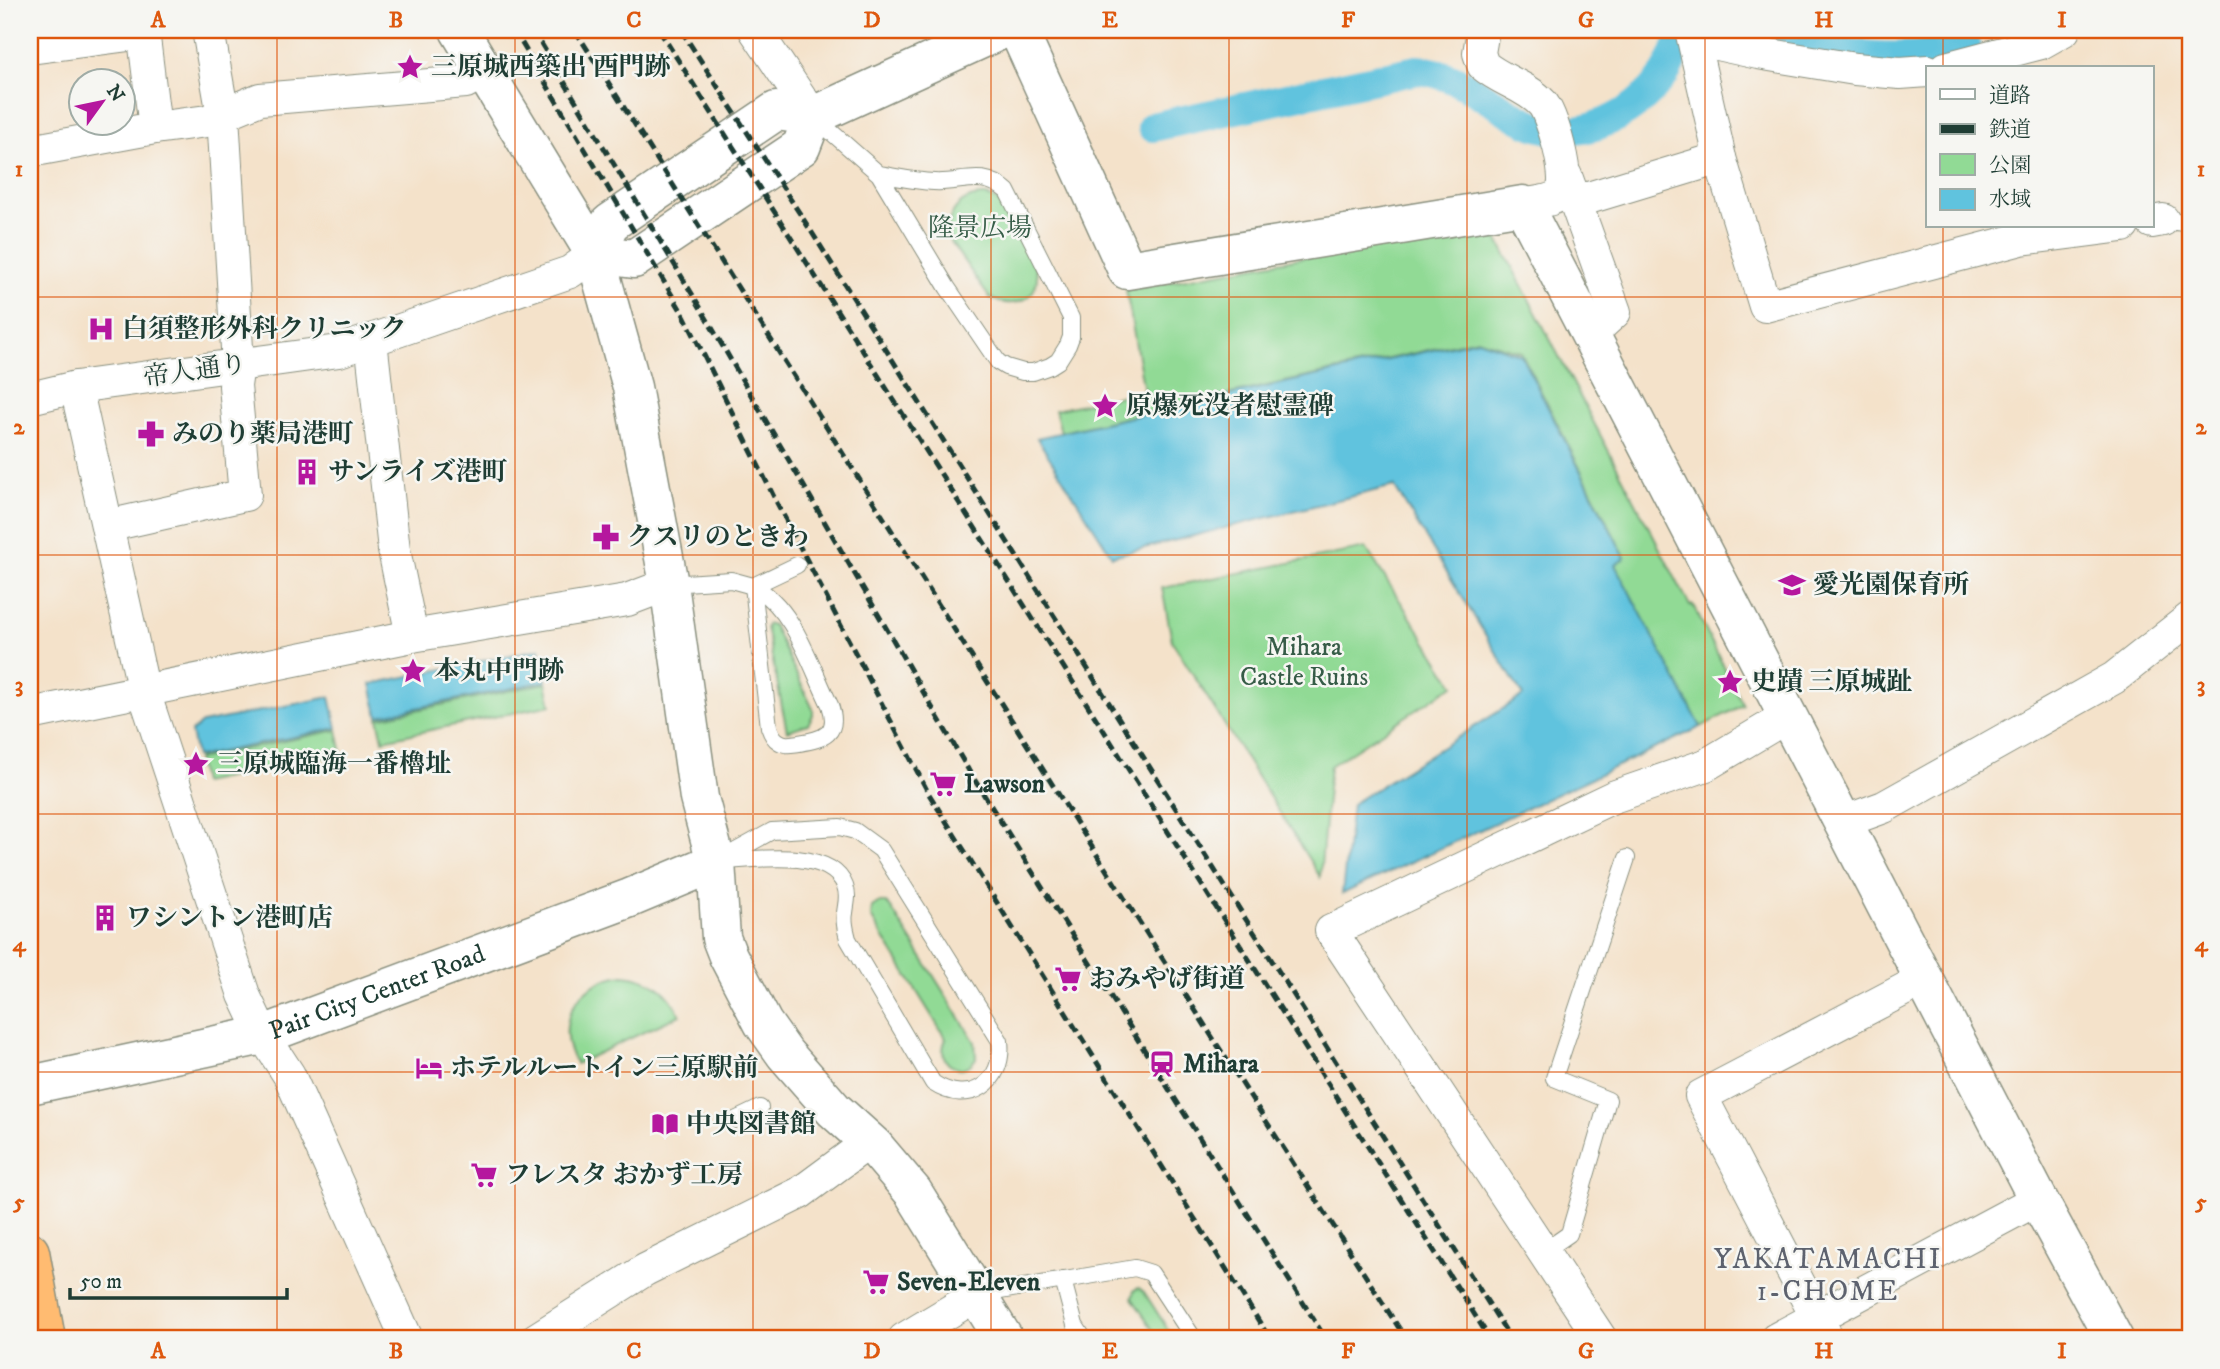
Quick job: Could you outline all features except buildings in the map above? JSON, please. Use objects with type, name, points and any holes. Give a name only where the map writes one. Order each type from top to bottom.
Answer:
[{"type":"highway","points":[[30,1252],[46,1339]]},
{"type":"street","points":[[107,526],[245,495],[235,386],[238,365],[223,115],[208,30]]},
{"type":"street","points":[[459,30],[595,254],[632,387],[669,584],[699,798],[716,862],[721,938],[744,990],[763,1023],[797,1069],[834,1110],[869,1142],[913,1192],[1004,1339]]},
{"type":"street","points":[[755,30],[813,116]]},
{"type":"street","points":[[595,254],[634,259],[801,147],[813,116],[1001,30]]},
{"type":"street","points":[[1018,30],[1127,270],[1522,205],[1555,198],[1570,189],[1720,158]]},
{"type":"street","points":[[1483,30],[1479,53],[1483,65],[1532,94],[1546,107],[1570,189],[1615,312],[1590,335]]},
{"type":"street","points":[[1691,30],[1720,158],[1765,306],[2021,239],[2107,228]]},
{"type":"street","points":[[1696,30],[1717,44],[1758,53],[1900,74],[1926,71]]},
{"type":"street","points":[[1954,66],[2041,43],[2064,30]]},
{"type":"street","points":[[30,48],[143,31],[155,128]]},
{"type":"street","points":[[30,151],[207,121],[260,99],[466,82],[483,70]]},
{"type":"street","points":[[1522,205],[2038,1199],[2114,1339]]},
{"type":"street","name":"帝人通り","points":[[30,398],[76,387],[338,351],[570,272],[595,254]]},
{"type":"street","points":[[371,340],[394,550],[412,636]]},
{"type":"street","points":[[76,387],[144,691],[244,995],[263,1035],[289,1075],[407,1339]]},
{"type":"street","points":[[30,714],[412,636],[627,600],[669,584]]},
{"type":"street","points":[[1843,822],[1884,807],[2114,678],[2190,618]]},
{"type":"street","points":[[1601,1339],[1331,931],[1614,797],[1706,765],[1788,716]]},
{"type":"street","name":"Pair City Center Road","points":[[30,1085],[263,1035],[629,898],[716,862]]},
{"type":"street","points":[[1822,1328],[1701,1096],[1924,979]]},
{"type":"street","points":[[536,1339],[645,1270],[800,1193],[869,1142]]},
{"type":"street","points":[[1776,1339],[1822,1328],[2038,1199]]},
{"type":"street","points":[[904,1339],[977,1295]]},
{"type":"lane","points":[[813,116],[879,174],[992,355],[1006,367],[1023,372],[1042,370],[1058,361],[1071,337],[1071,318],[1007,191],[992,180],[982,178],[936,183],[879,174]]},
{"type":"lane","points":[[753,586],[797,565]]},
{"type":"lane","points":[[669,584],[731,580],[753,586],[773,598],[787,616],[834,717],[832,727],[824,737],[788,745],[772,736],[753,586]]},
{"type":"lane","points":[[840,827],[869,839],[881,850],[1000,1041],[1001,1060],[992,1077],[978,1089],[959,1093],[941,1089],[933,1083],[848,939],[844,914],[848,902],[846,888],[839,875],[829,866],[775,858],[716,862],[772,831],[840,827]]},
{"type":"lane","points":[[1543,1252],[1569,1234],[1608,1100],[1554,1079],[1627,858]]},
{"type":"lane","points":[[735,1121],[761,1108]]},
{"type":"lane","points":[[977,1295],[1135,1268],[1152,1273],[1194,1339]]},
{"type":"lane","points":[[1063,1280],[1075,1325],[1084,1339]]},
{"type":"green space","name":"隆景広場","points":[[986,196],[999,201],[1008,212],[1036,270],[1036,285],[1032,293],[1020,302],[1005,303],[989,297],[950,241],[949,223],[956,208],[968,199]]},
{"type":"green space","points":[[1489,223],[1690,606],[1693,605],[1743,705],[1701,727],[1614,563],[1625,557],[1521,352],[1477,339],[1061,432],[1055,410],[1144,391],[1126,290]]},
{"type":"green space","name":"Mihara Castle Ruins","points":[[1366,548],[1454,685],[1330,766],[1320,877],[1172,641],[1162,588]]},
{"type":"green space","points":[[768,624],[773,625],[813,709],[808,724],[787,731],[766,627]]},
{"type":"green space","points":[[546,683],[551,705],[383,740],[378,718]]},
{"type":"green space","points":[[337,730],[342,754],[202,783],[197,759]]},
{"type":"green space","points":[[878,903],[886,903],[891,908],[975,1042],[976,1058],[964,1068],[951,1066],[947,1061],[943,1048],[946,1039],[871,917],[872,907]]},
{"type":"green space","points":[[624,975],[651,982],[665,992],[680,1015],[576,1064],[569,1048],[567,1033],[568,1019],[574,1006],[582,994],[594,985]]},
{"type":"green space","points":[[1139,1288],[1174,1339],[1159,1339],[1132,1298],[1134,1290]]},
{"type":"water","points":[[1478,340],[1521,355],[1625,558],[1615,565],[1701,727],[1342,894],[1352,804],[1523,696],[1394,486],[1112,556],[1037,438]]},
{"type":"water","points":[[540,649],[546,681],[378,716],[371,684]]},
{"type":"water","points":[[330,697],[337,728],[196,757],[191,732],[202,723]]},
{"type":"waterway","points":[[1152,127],[1417,70],[1457,81],[1539,127],[1580,129],[1600,125],[1636,104],[1665,74],[1681,40],[1705,30]]},
{"type":"waterway","points":[[1728,30],[1817,48],[1877,56],[1937,53],[1966,46]]},
{"type":"railway","points":[[514,30],[685,317],[776,501],[929,794],[1270,1339]]},
{"type":"railway","points":[[533,30],[700,307],[969,771],[1326,1339]]},
{"type":"railway","points":[[575,30],[1406,1339]]},
{"type":"railway","points":[[659,30],[1490,1339]]},
{"type":"railway","points":[[681,30],[811,231],[1511,1339]]},
{"type":"place","name":"三原城西築出 酉門跡","points":[[410,67]]},
{"type":"place","name":"白須整形外科クリニック","points":[[101,329]]},
{"type":"place","name":"原爆死没者慰霊碑","points":[[1105,406]]},
{"type":"place","name":"みのり薬局港町","points":[[151,434]]},
{"type":"place","name":"サンライズ港町","points":[[307,472]]},
{"type":"place","name":"クスリのときわ","points":[[606,537]]},
{"type":"place","name":"愛光園保育所","points":[[1792,585]]},
{"type":"place","name":"本丸中門跡","points":[[413,671]]},
{"type":"place","name":"史蹟 三原城趾","points":[[1730,682]]},
{"type":"place","name":"三原城臨海一番櫓址","points":[[196,764]]},
{"type":"place","name":"Lawson","points":[[943,784]]},
{"type":"place","name":"ワシントン港町店","points":[[105,918]]},
{"type":"place","name":"おみやげ街道","points":[[1068,979]]},
{"type":"place","name":"Mihara","points":[[1162,1064]]},
{"type":"place","name":"ホテルルートイン三原駅前","points":[[429,1068]]},
{"type":"place","name":"中央図書館","points":[[665,1124]]},
{"type":"place","name":"フレスタ おかず工房","points":[[484,1175]]},
{"type":"place","name":"Seven-Eleven","points":[[876,1282]]},
{"type":"district","name":"YAKATAMACHI 1-CHOME","points":[[1828,1275]]}]
